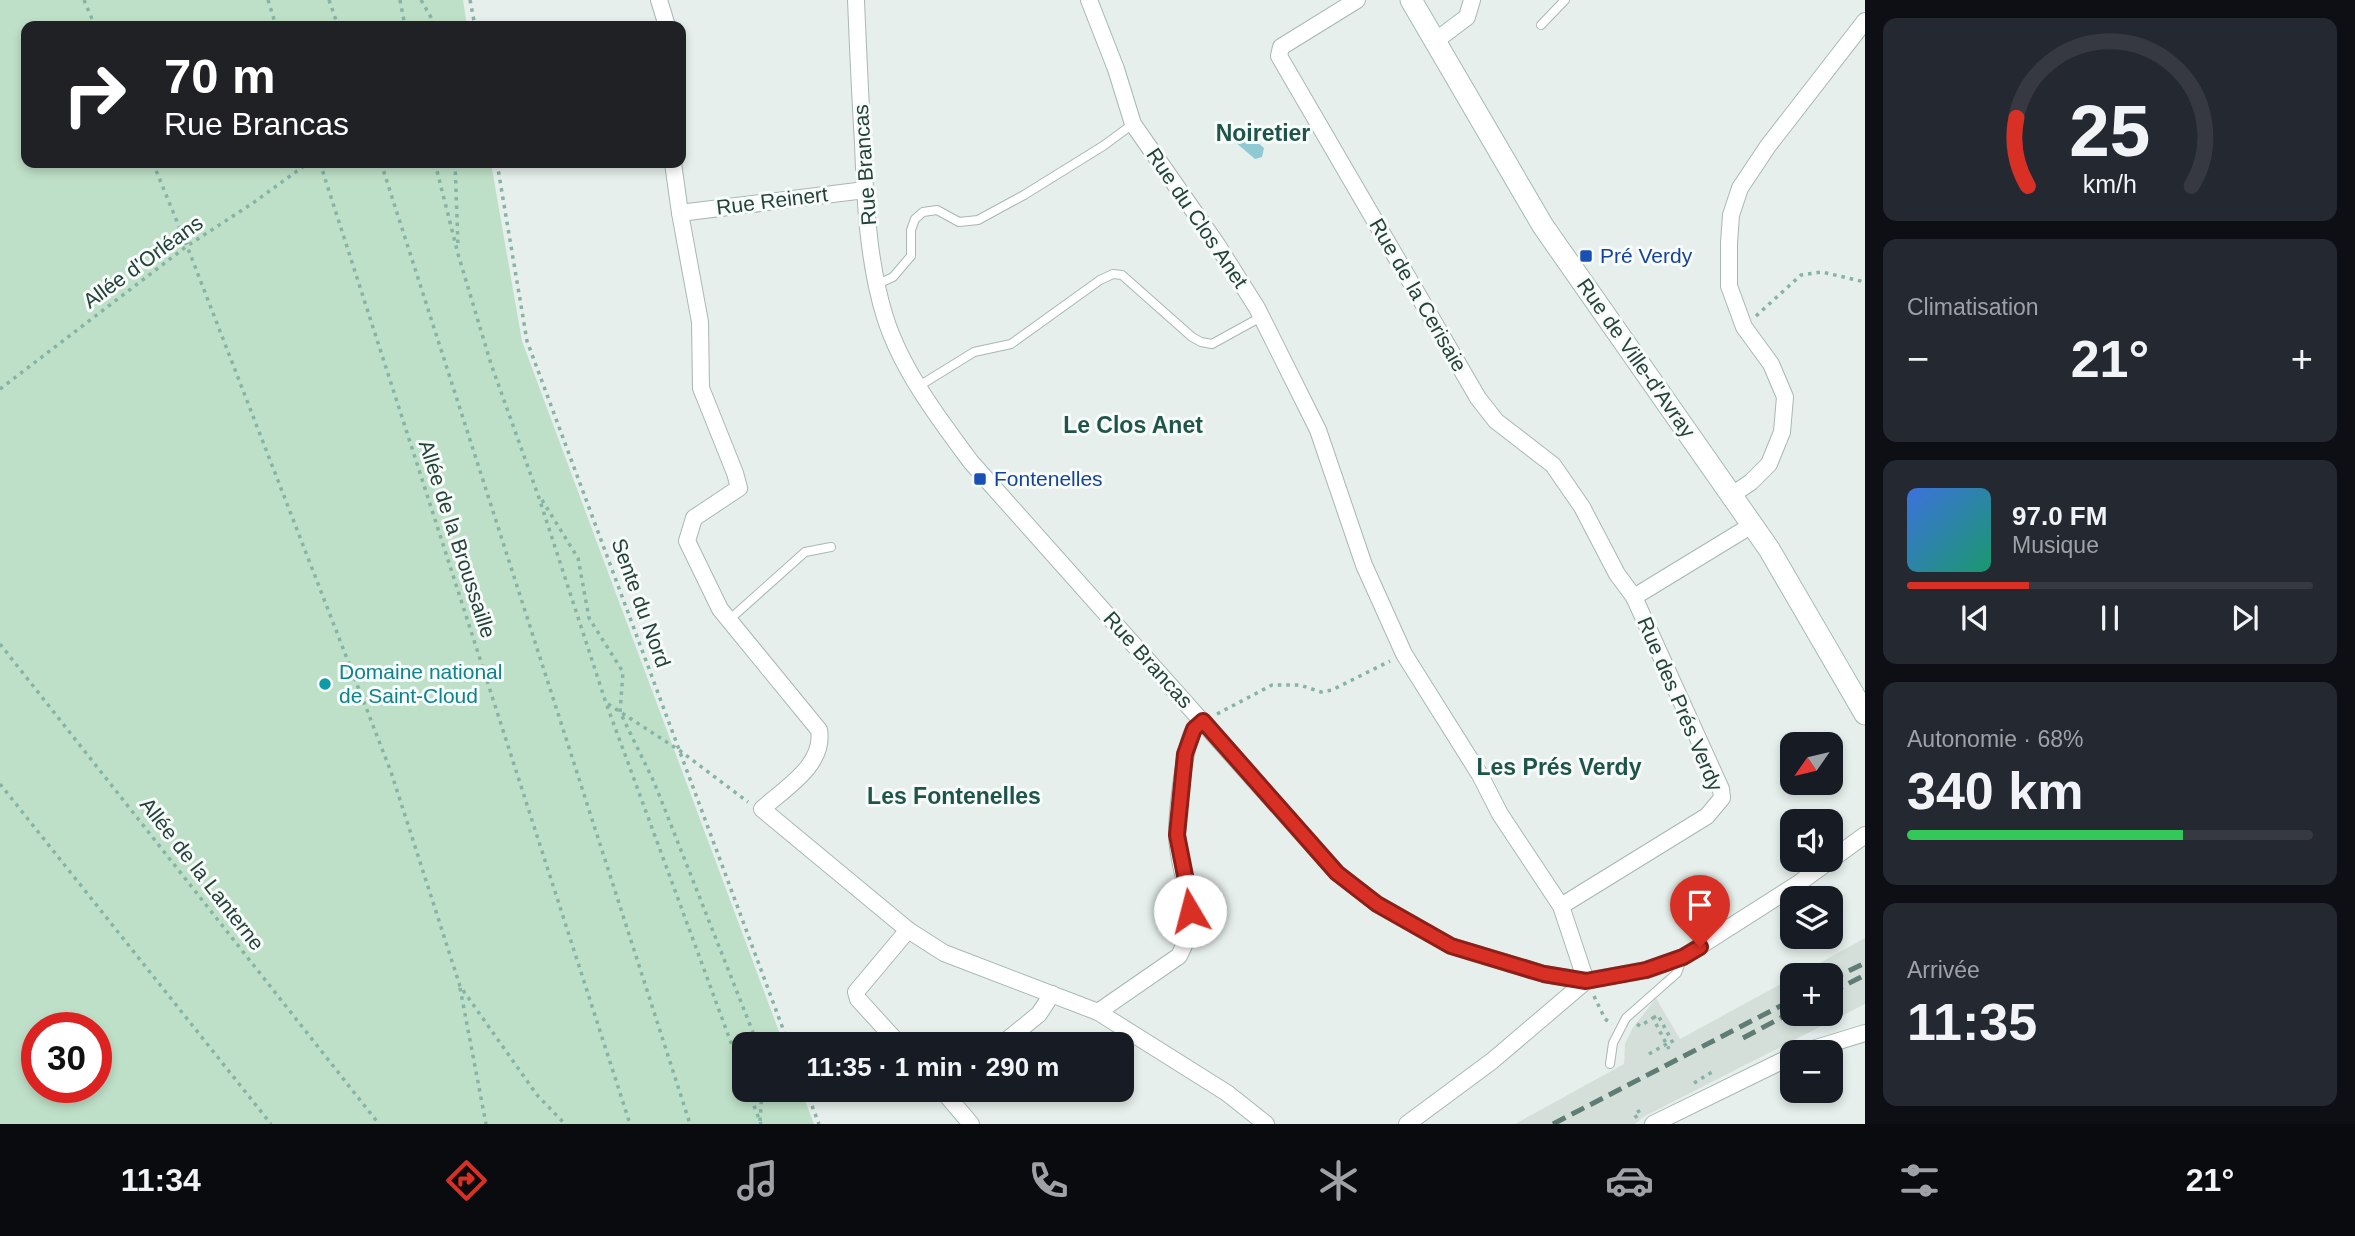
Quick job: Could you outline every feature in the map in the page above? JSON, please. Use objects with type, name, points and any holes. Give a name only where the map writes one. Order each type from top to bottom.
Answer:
[{"type":"main road","name":"Rue de Ville-d'Avray","points":[[1411,0],[1543,226],[1752,525],[1865,714]]},
{"type":"street","points":[[659,0],[665,21]]},
{"type":"street","name":"Rue Brancas","points":[[856,0],[870,243],[885,317],[919,386],[936,415],[971,462],[1337,873],[1377,904],[1451,946],[1589,986],[1683,957],[1799,883],[1865,835]]},
{"type":"street","name":"Rue du Clos Anet","points":[[1089,0],[1116,69],[1133,124],[1216,243],[1261,317],[1318,430],[1364,565],[1404,654],[1480,775],[1500,814],[1561,906],[1589,986]]},
{"type":"street","name":"Rue de la Cerisaie","points":[[1357,0],[1281,47],[1279,56],[1478,398],[1496,421],[1553,466],[1582,507],[1617,574],[1634,597]]},
{"type":"street","points":[[1434,42],[1467,17],[1472,0]]},
{"type":"street","points":[[1732,495],[1751,482],[1769,464],[1782,432],[1785,397],[1771,364],[1744,327],[1729,286],[1731,215],[1740,188],[1768,146],[1865,20]]},
{"type":"street","points":[[674,168],[700,322],[701,388],[735,473],[738,488],[694,518],[687,541],[720,609],[820,730],[821,743],[815,761],[762,809],[908,930],[944,953],[1098,1012],[1227,1093],[1266,1124]]},
{"type":"street","name":"Rue Reinert","points":[[680,214],[865,190]]},
{"type":"street","name":"Rue des Prés Verdy","points":[[1561,906],[1707,816],[1722,798],[1721,789],[1634,597],[1752,525]]},
{"type":"street","points":[[1098,1012],[1179,956],[1186,943],[1190,926],[1189,896],[1177,835],[1185,754],[1194,729],[1203,721]]},
{"type":"street","points":[[888,1032],[858,999],[856,992],[908,930]]},
{"type":"street","points":[[1407,1124],[1589,986]]},
{"type":"street","points":[[1017,1032],[1039,1014],[1052,994]]},
{"type":"street","points":[[1842,1040],[1865,1033]]},
{"type":"street","points":[[1653,1124],[1780,1062]]},
{"type":"street","points":[[953,1102],[971,1124]]},
{"type":"lane","points":[[1541,25],[1565,0]]},
{"type":"lane","points":[[878,284],[893,277],[911,256],[911,230],[915,219],[923,212],[937,210],[959,222],[978,220],[1024,195],[1133,124]]},
{"type":"lane","points":[[919,386],[974,352],[1011,344],[1100,280],[1113,274],[1122,275],[1201,342],[1212,344],[1261,317]]},
{"type":"lane","points":[[729,620],[805,552],[831,547]]},
{"type":"lane","points":[[1610,1064],[1613,1043],[1626,1018],[1677,973],[1683,957]]},
{"type":"path","points":[[83,0],[93,21]]},
{"type":"path","points":[[268,0],[274,21]]},
{"type":"path","points":[[329,0],[336,21]]},
{"type":"path","points":[[400,0],[404,21]]},
{"type":"path","points":[[421,0],[433,21]]},
{"type":"path","points":[[470,0],[474,21]]},
{"type":"path","points":[[155,168],[391,772],[460,986],[485,1124]]},
{"type":"path","name":"Allée d'Orléans","points":[[0,389],[187,246],[301,168]]},
{"type":"path","name":"Allée de la Broussaille","points":[[322,168],[630,1124]]},
{"type":"path","name":"Allée de la Broussaille","points":[[383,168],[690,1124]]},
{"type":"path","points":[[436,168],[458,254],[491,364],[538,495],[606,703],[732,1045]]},
{"type":"path","points":[[455,168],[458,254]]},
{"type":"path","name":"Sente du Nord","points":[[498,168],[527,341],[784,1032]]},
{"type":"path","points":[[1744,327],[1801,275],[1822,272],[1865,282]]},
{"type":"path","points":[[538,495],[578,558],[589,618],[623,672],[620,712],[663,806],[753,1032]]},
{"type":"path","name":"Allée de la Lanterne","points":[[0,644],[379,1124]]},
{"type":"path","points":[[1203,721],[1272,685],[1300,685],[1321,692],[1332,690],[1404,654]]},
{"type":"path","points":[[606,703],[679,750],[751,804],[762,809]]},
{"type":"path","points":[[0,784],[271,1124]]},
{"type":"path","points":[[460,986],[537,1095],[565,1124]]},
{"type":"path","points":[[1589,986],[1605,1019]]},
{"type":"path","points":[[1649,1054],[1673,1043],[1658,1015],[1651,1019],[1669,1049]]},
{"type":"path","points":[[1692,1083],[1712,1072]]},
{"type":"path","points":[[753,1102],[761,1124]]},
{"type":"path","points":[[761,1124],[762,1102]]},
{"type":"path","points":[[811,1102],[819,1124]]},
{"type":"path","points":[[1636,1118],[1634,1114],[1639,1111]]},
{"type":"shaded area","points":[[1865,938],[1865,1004],[1843,1015],[1843,963],[1820,963]]},
{"type":"shaded area","points":[[1780,985],[1780,1026],[1822,1026],[1794,1040],[1780,1040],[1780,1047],[1645,1116],[1635,1124],[1515,1124],[1624,1064],[1625,1044],[1632,1029],[1656,998],[1680,1039]]},
{"type":"green space","name":"Domaine national de Saint-Cloud","points":[[0,0],[463,0],[466,21],[21,21],[21,168],[492,168],[522,341],[779,1032],[732,1032],[732,1102],[806,1102],[814,1124],[0,1124]]},
{"type":"water","points":[[1243,130],[1264,148],[1262,157],[1255,159],[1234,141]]},
{"type":"railway","points":[[1843,974],[1865,963]]},
{"type":"railway","points":[[1843,986],[1865,975]]},
{"type":"railway","points":[[1553,1124],[1780,1006]]},
{"type":"railway","points":[[1743,1038],[1780,1018]]},
{"type":"place","name":"Pré Verdy","points":[[1586,256]]},
{"type":"place","name":"Fontenelles","points":[[980,479]]},
{"type":"place","name":"Domaine national de Saint-Cloud","points":[[325,684]]},
{"type":"district","name":"Noiretier","points":[[1263,133]]},
{"type":"district","name":"Le Clos Anet","points":[[1133,425]]},
{"type":"district","name":"Les Prés Verdy","points":[[1559,767]]},
{"type":"district","name":"Les Fontenelles","points":[[954,796]]},
{"type":"route","points":[[1190,911],[1177,835],[1185,754],[1194,729],[1203,721],[1337,873],[1377,904],[1451,946],[1544,974],[1586,981],[1646,970],[1683,957],[1700,947]]}]
